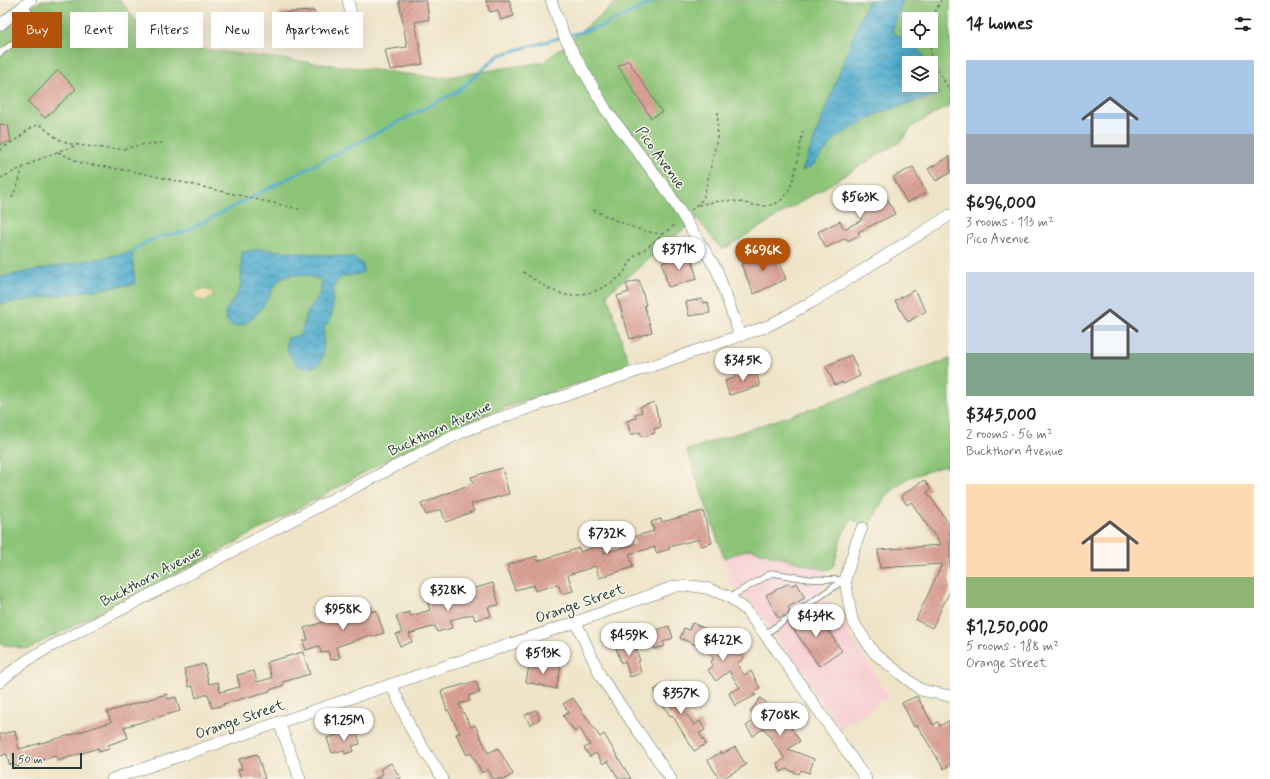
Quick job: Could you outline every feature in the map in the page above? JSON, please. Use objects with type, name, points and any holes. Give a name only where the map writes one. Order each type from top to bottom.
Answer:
[{"type":"street","points":[[348,0],[351,12]]},
{"type":"street","name":"Pico Avenue","points":[[551,0],[564,36],[606,110],[666,188],[717,270],[740,336]]},
{"type":"street","points":[[0,24],[28,2]]},
{"type":"street","name":"Buckthorn Avenue","points":[[0,682],[26,660],[46,649],[436,445],[494,420],[768,326],[806,305],[950,215]]},
{"type":"street","points":[[862,528],[845,580],[852,620],[874,653],[921,690],[950,696]]},
{"type":"street","name":"Orange Street","points":[[112,779],[576,622],[676,586],[692,586],[706,588],[730,597],[746,610],[778,652],[866,779]]},
{"type":"street","points":[[576,622],[601,678],[671,779]]},
{"type":"street","points":[[391,684],[411,729],[443,779]]},
{"type":"street","points":[[279,722],[300,779]]},
{"type":"lane","points":[[0,53],[34,28],[35,22],[28,2]]},
{"type":"lane","points":[[730,597],[772,573],[808,579],[845,580]]},
{"type":"lane","points":[[765,634],[845,580]]},
{"type":"path","points":[[935,12],[941,0]]},
{"type":"path","points":[[930,48],[931,58],[950,90]]},
{"type":"path","points":[[523,272],[549,289],[570,296],[595,292],[612,283],[621,276],[635,256],[657,240],[703,199],[717,139],[718,111]]},
{"type":"path","points":[[0,150],[17,139],[28,129],[39,124],[58,139],[71,144],[110,149],[123,149],[146,144],[164,143]]},
{"type":"path","points":[[696,205],[722,200],[763,206],[772,205],[780,201],[787,194],[793,177],[803,130]]},
{"type":"path","points":[[0,178],[22,169],[38,159],[80,145]]},
{"type":"path","points":[[58,152],[80,162],[137,172],[300,209]]},
{"type":"path","points":[[12,198],[22,169]]},
{"type":"path","points":[[593,210],[623,224],[641,230],[663,234]]},
{"type":"shaded area","points":[[750,549],[825,570],[821,587],[888,697],[840,729],[767,622],[752,603],[733,585],[724,558]]},
{"type":"green space","points":[[42,0],[120,0],[136,21],[136,48],[196,48],[440,78],[544,62],[619,0],[950,0],[950,105],[913,126],[901,141],[722,250],[697,218],[607,294],[630,366],[489,413],[393,457],[211,556],[28,649],[0,644],[0,31],[12,22],[12,48],[62,48],[62,12],[26,12]]},
{"type":"green space","points":[[950,359],[950,466],[941,467],[908,478],[885,497],[869,526],[851,519],[842,536],[834,565],[831,568],[825,570],[750,549],[724,558],[687,450],[858,393]]},
{"type":"sand","points":[[203,289],[213,292],[212,298],[206,300],[197,299],[194,295],[197,291]]},
{"type":"water","points":[[868,0],[903,0],[892,31],[902,38],[902,48],[915,48],[922,53],[923,56],[902,56],[902,92],[938,92],[939,94],[877,114],[838,136],[812,166],[802,171]]},
{"type":"water","points":[[260,249],[355,258],[363,266],[362,273],[342,277],[335,285],[331,317],[324,327],[322,358],[319,364],[314,367],[296,365],[288,352],[286,345],[288,338],[300,335],[306,317],[319,296],[321,280],[300,275],[284,278],[278,281],[266,301],[250,321],[233,326],[227,320],[225,312],[239,291],[241,283],[242,252]]},
{"type":"water","points":[[132,252],[135,284],[0,304],[0,277]]},
{"type":"building","points":[[399,0],[426,0],[429,19],[415,22],[423,64],[390,70],[385,50],[407,47]]},
{"type":"building","points":[[486,0],[509,0],[514,16],[501,20],[498,10],[490,12]]},
{"type":"building","points":[[628,60],[662,112],[651,118],[618,66]]},
{"type":"building","points":[[58,70],[76,89],[45,118],[28,102]]},
{"type":"building","points":[[0,124],[8,125],[11,141],[0,145]]},
{"type":"building","points":[[950,156],[950,173],[936,181],[928,169]]},
{"type":"building","points":[[913,167],[926,193],[907,203],[893,177]]},
{"type":"building","points":[[883,190],[895,214],[858,232],[860,235],[847,241],[846,238],[826,248],[818,232],[840,221],[844,229],[862,220],[854,204]]},
{"type":"building","points":[[773,250],[786,279],[754,294],[741,264]]},
{"type":"building","points":[[691,255],[697,279],[668,287],[662,262]]},
{"type":"building","points":[[639,280],[646,305],[644,305],[652,332],[630,339],[617,296],[629,292],[626,284]]},
{"type":"building","points":[[914,290],[926,311],[908,322],[895,301]]},
{"type":"building","points":[[702,299],[703,303],[708,302],[710,313],[689,316],[686,302]]},
{"type":"building","points":[[851,355],[860,376],[843,384],[842,382],[835,385],[826,366]]},
{"type":"building","points":[[755,369],[760,386],[729,395],[725,381],[735,378],[734,375]]},
{"type":"building","points":[[654,402],[661,427],[654,429],[655,433],[642,437],[640,432],[631,435],[627,421],[636,418],[635,414],[642,412],[640,407]]},
{"type":"building","points":[[502,468],[509,494],[471,504],[474,511],[446,522],[441,509],[426,515],[421,504],[473,483],[471,477]]},
{"type":"building","points":[[924,480],[931,489],[927,492],[950,525],[950,591],[932,628],[916,620],[942,564],[880,568],[878,550],[941,545],[911,502],[907,505],[901,496]]},
{"type":"building","points":[[703,511],[712,543],[701,546],[699,539],[669,547],[670,549],[656,553],[655,547],[629,554],[633,567],[599,578],[596,566],[568,575],[573,591],[562,594],[558,584],[535,591],[534,585],[515,590],[507,565],[537,556],[538,561],[579,548],[580,552],[602,545],[604,553],[635,544],[633,537],[654,531],[651,522],[661,519],[662,522]]},
{"type":"building","points":[[493,583],[499,605],[488,607],[491,616],[475,620],[473,614],[450,620],[452,628],[437,632],[435,626],[409,634],[412,642],[400,646],[396,634],[402,633],[396,616],[409,612],[411,616],[430,610],[427,600],[454,593],[455,596]]},
{"type":"building","points":[[789,583],[790,586],[797,583],[805,598],[788,607],[790,612],[778,618],[766,595]]},
{"type":"building","points":[[370,606],[372,612],[376,610],[384,633],[372,637],[371,635],[336,647],[340,658],[331,660],[328,651],[321,653],[319,646],[306,650],[303,641],[308,640],[304,628],[347,615],[346,613]]},
{"type":"building","points":[[814,610],[842,651],[819,666],[789,623],[794,619],[796,622]]},
{"type":"building","points":[[692,623],[718,634],[715,642],[721,651],[733,643],[744,658],[737,664],[744,675],[751,671],[760,688],[752,693],[756,695],[735,706],[729,693],[740,688],[729,671],[716,681],[708,670],[713,666],[710,662],[714,659],[707,650],[680,638],[684,628],[689,630]]},
{"type":"building","points":[[669,626],[673,638],[663,642],[665,646],[654,649],[653,645],[648,647],[644,634]]},
{"type":"building","points":[[629,639],[632,649],[636,648],[640,661],[638,661],[641,673],[630,677],[625,661],[621,663],[615,644]]},
{"type":"building","points":[[303,652],[310,674],[283,682],[284,685],[270,691],[212,708],[208,694],[196,698],[193,686],[189,687],[184,669],[204,664],[209,684],[218,682],[220,692],[240,687],[237,675],[254,671],[257,682],[272,678],[267,662]]},
{"type":"building","points":[[530,661],[561,667],[556,689],[526,682]]},
{"type":"building","points":[[476,681],[480,692],[468,696],[470,701],[459,704],[471,727],[475,725],[488,753],[498,748],[513,774],[505,779],[493,779],[488,769],[482,773],[471,753],[467,755],[456,734],[460,733],[448,710],[447,711],[441,691]]},
{"type":"building","points":[[664,684],[668,690],[679,684],[684,694],[676,699],[694,725],[700,721],[705,730],[699,733],[706,744],[694,751],[672,715],[670,716],[654,690]]},
{"type":"building","points":[[167,694],[168,699],[176,697],[180,711],[124,727],[128,738],[108,745],[109,749],[99,752],[98,748],[58,761],[56,756],[37,761],[37,759],[19,764],[19,767],[9,764],[7,754],[0,756],[0,734],[15,731],[19,749],[111,722],[107,712]]},
{"type":"building","points":[[917,696],[933,725],[938,722],[940,726],[950,720],[950,765],[944,769],[917,725],[914,727],[902,703]]},
{"type":"building","points":[[573,698],[600,737],[604,734],[631,779],[619,779],[608,761],[603,764],[596,753],[590,757],[584,748],[590,745],[580,728],[575,732],[563,716],[569,712],[563,704]]},
{"type":"building","points":[[760,698],[782,714],[800,741],[788,749],[814,759],[809,773],[801,770],[799,774],[786,769],[781,772],[777,763],[785,759],[764,728],[753,736],[746,726],[758,718],[750,712]]},
{"type":"building","points":[[536,710],[540,719],[530,725],[525,715]]},
{"type":"building","points":[[356,730],[360,744],[352,746],[354,751],[345,754],[344,750],[332,753],[327,738]]},
{"type":"building","points":[[735,747],[746,765],[722,779],[719,779],[708,760],[721,752],[722,754]]},
{"type":"building","points":[[257,754],[265,779],[241,779],[238,770],[242,769],[239,759]]},
{"type":"building","points":[[391,763],[401,779],[375,779],[383,774],[380,769]]},
{"type":"waterway","points":[[128,255],[148,241],[184,232],[458,91],[499,55],[602,26],[657,0]]}]
